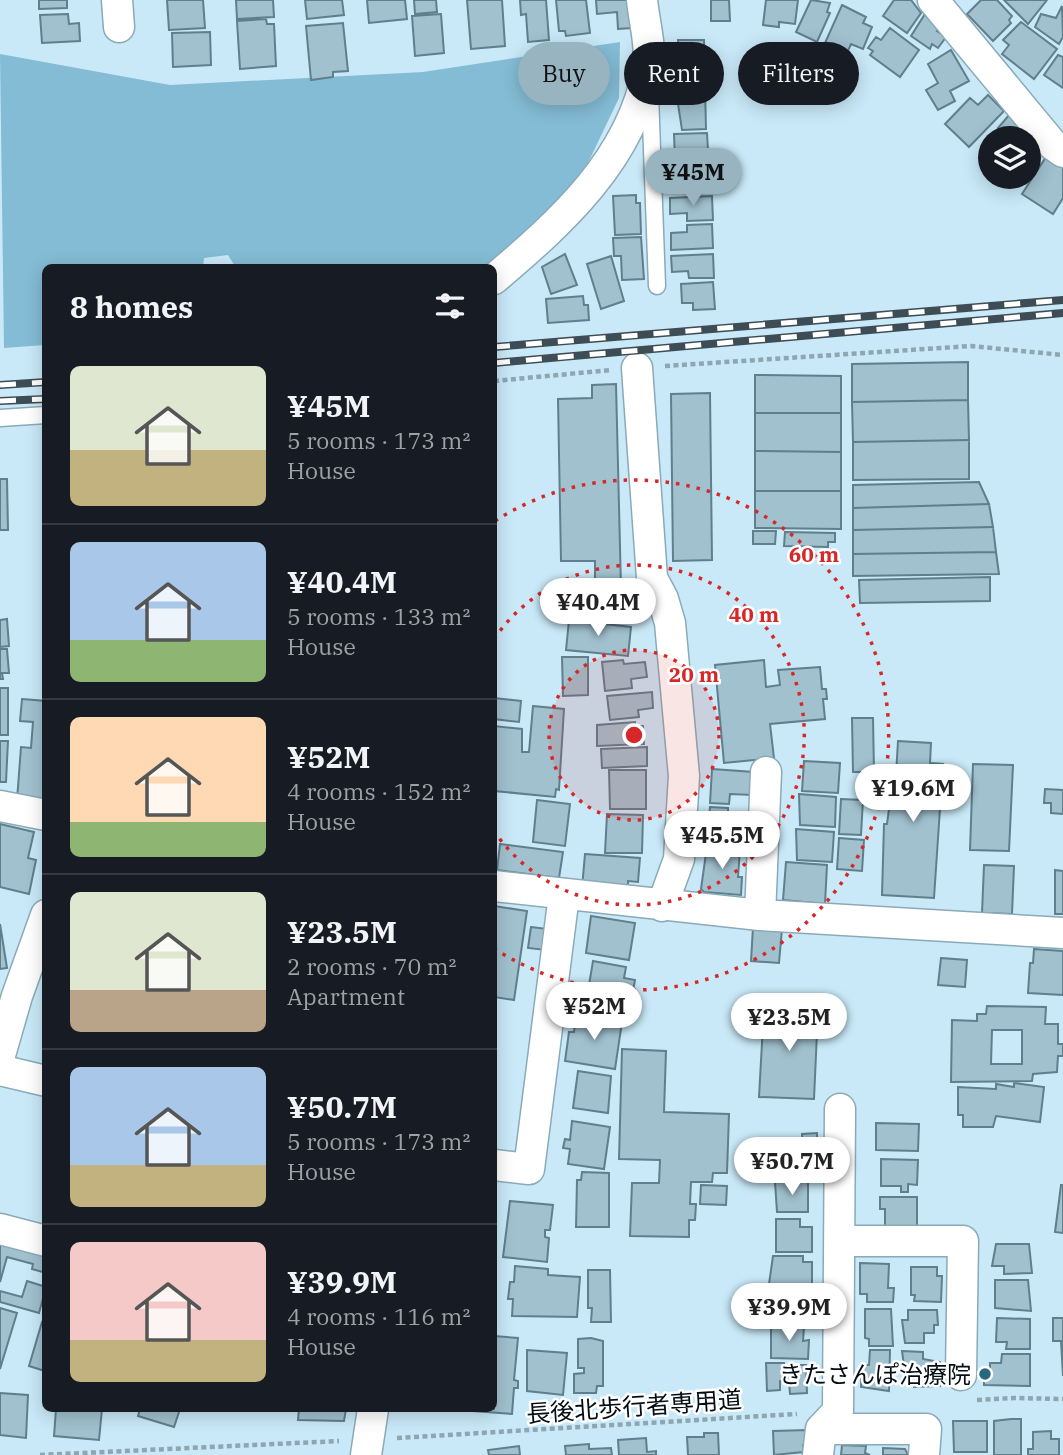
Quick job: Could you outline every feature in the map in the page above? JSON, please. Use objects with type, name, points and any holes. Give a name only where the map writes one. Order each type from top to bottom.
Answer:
[{"type":"street","points":[[642,0],[646,42]]},
{"type":"street","points":[[933,0],[1053,145],[1063,152]]},
{"type":"street","points":[[497,276],[557,225],[593,184],[629,129],[636,105]]},
{"type":"street","points":[[637,368],[652,578],[663,599],[670,623],[684,776],[679,859],[662,906]]},
{"type":"street","points":[[760,915],[766,772]]},
{"type":"street","points":[[0,806],[42,814]]},
{"type":"street","points":[[497,886],[760,915],[1063,933]]},
{"type":"street","points":[[497,1165],[529,1169],[564,895]]},
{"type":"street","points":[[0,1055],[17,996],[42,926]]},
{"type":"street","points":[[0,1070],[42,1080]]},
{"type":"street","points":[[839,1109],[838,1241],[825,1432],[926,1429],[924,1455]]},
{"type":"street","points":[[0,1229],[42,1240]]},
{"type":"street","points":[[838,1241],[963,1241],[967,1388]]},
{"type":"street","points":[[367,1448],[373,1412]]},
{"type":"lane","points":[[650,105],[657,286]]},
{"type":"lane","points":[[0,418],[42,415]]},
{"type":"path","points":[[497,382],[637,368],[971,346],[1063,355]]},
{"type":"path","points":[[967,1388],[1014,1398],[1063,1399]]},
{"type":"path","name":"長後北歩行者専用道","points":[[40,1455],[367,1448],[825,1432]]},
{"type":"shaded area","points":[[620,42],[619,98],[577,186],[491,264],[234,264],[228,255],[204,258],[203,264],[42,264],[42,345],[4,348],[0,54],[170,85],[423,72],[518,58],[518,105],[610,105],[610,44]]},
{"type":"building","points":[[39,0],[67,0],[67,8],[39,9]]},
{"type":"building","points":[[167,0],[203,0],[205,28],[169,30]]},
{"type":"building","points":[[236,0],[273,0],[274,17],[237,19]]},
{"type":"building","points":[[305,0],[342,0],[344,15],[307,19]]},
{"type":"building","points":[[367,0],[405,0],[407,19],[369,23]]},
{"type":"building","points":[[414,0],[436,0],[437,12],[415,14]]},
{"type":"building","points":[[467,0],[502,0],[505,46],[471,49]]},
{"type":"building","points":[[520,0],[546,0],[549,40],[528,42],[526,14],[521,15]]},
{"type":"building","points":[[556,0],[586,0],[590,33],[566,36],[565,31],[559,31]]},
{"type":"building","points":[[596,0],[635,0],[632,28],[618,29],[617,12],[597,14]]},
{"type":"building","points":[[711,0],[729,0],[730,21],[711,21]]},
{"type":"building","points":[[766,0],[798,0],[795,24],[779,22],[779,27],[763,25]]},
{"type":"building","points":[[811,0],[830,3],[827,12],[830,13],[817,42],[796,32]]},
{"type":"building","points":[[894,0],[911,0],[921,13],[907,33],[883,16]]},
{"type":"building","points":[[981,0],[997,0],[1012,16],[1009,20],[1011,23],[993,41],[967,14]]},
{"type":"building","points":[[1004,0],[1047,0],[1028,24]]},
{"type":"building","points":[[842,5],[866,17],[863,23],[872,27],[863,49],[859,47],[859,42],[825,42]]},
{"type":"building","points":[[1062,6],[1063,37],[1059,44],[1035,27],[1041,14],[1056,18]]},
{"type":"building","points":[[68,14],[69,24],[79,23],[80,41],[42,43],[40,15]]},
{"type":"building","points":[[441,14],[444,53],[415,56],[412,16]]},
{"type":"building","points":[[925,14],[942,25],[937,31],[946,37],[938,48],[932,44],[930,49],[911,36]]},
{"type":"building","points":[[266,19],[267,24],[274,24],[276,66],[240,69],[237,21]]},
{"type":"building","points":[[1021,22],[1057,49],[1034,79],[1002,54],[1009,45],[1003,40]]},
{"type":"building","points":[[343,23],[348,71],[333,72],[333,77],[311,80],[306,26]]},
{"type":"building","points":[[890,28],[919,50],[900,77],[870,55],[873,51],[868,48],[876,37],[881,40]]},
{"type":"building","points":[[210,32],[211,65],[173,67],[172,33]]},
{"type":"building","points":[[678,40],[704,40],[704,42]]},
{"type":"building","points":[[951,50],[969,81],[950,91],[955,101],[938,110],[926,90],[938,83],[928,64]]},
{"type":"building","points":[[1058,55],[1063,57],[1063,88],[1044,75]]},
{"type":"building","points":[[988,95],[1004,111],[989,126],[978,126],[978,138],[969,147],[945,124],[970,98],[978,105]]},
{"type":"building","points":[[678,105],[705,105],[706,129],[682,130]]},
{"type":"building","points":[[1010,114],[1023,126],[1000,126]]},
{"type":"building","points":[[707,133],[709,168],[680,169],[680,159],[675,160],[674,134]]},
{"type":"building","points":[[1048,154],[1063,164],[1063,198],[1053,214],[1022,194],[1025,189],[1041,189],[1041,165]]},
{"type":"building","points":[[636,195],[636,203],[640,203],[641,234],[615,235],[613,196]]},
{"type":"building","points":[[712,196],[713,220],[687,221],[687,213],[670,214],[670,198]]},
{"type":"building","points":[[712,224],[713,248],[671,250],[671,233],[687,232],[687,225]]},
{"type":"building","points":[[641,237],[644,279],[622,280],[621,256],[614,256],[613,238]]},
{"type":"building","points":[[565,254],[577,285],[551,294],[542,267]]},
{"type":"building","points":[[713,254],[714,278],[689,278],[688,271],[672,272],[671,256]]},
{"type":"building","points":[[611,256],[624,301],[601,309],[587,264]]},
{"type":"building","points":[[713,282],[715,309],[693,310],[693,303],[682,303],[681,284]]},
{"type":"building","points":[[583,296],[584,305],[588,305],[589,320],[548,323],[546,299]]},
{"type":"building","points":[[968,362],[968,400],[852,402],[852,364]]},
{"type":"building","points":[[755,375],[841,376],[841,413],[755,413]]},
{"type":"building","points":[[616,384],[621,588],[595,589],[595,561],[561,561],[558,399],[592,398],[592,385]]},
{"type":"building","points":[[710,393],[712,560],[673,561],[671,394]]},
{"type":"building","points":[[968,400],[969,440],[853,442],[852,402]]},
{"type":"building","points":[[755,413],[841,413],[841,452],[755,451]]},
{"type":"building","points":[[969,440],[969,479],[853,480],[853,442]]},
{"type":"building","points":[[755,451],[841,452],[841,491],[755,491]]},
{"type":"building","points":[[0,479],[7,479],[8,530],[0,530]]},
{"type":"building","points":[[979,482],[989,504],[853,508],[853,485]]},
{"type":"building","points":[[755,491],[841,491],[841,529],[755,528]]},
{"type":"building","points":[[989,504],[993,527],[853,530],[853,508]]},
{"type":"building","points":[[993,527],[996,552],[853,554],[853,530]]},
{"type":"building","points":[[753,531],[776,531],[775,544],[753,544]]},
{"type":"building","points":[[785,532],[835,533],[835,542],[828,542],[828,547],[784,546]]},
{"type":"building","points":[[996,552],[999,574],[853,576],[853,554]]},
{"type":"building","points":[[990,577],[990,601],[860,603],[859,580]]},
{"type":"building","points":[[582,583],[582,597],[557,598],[556,584]]},
{"type":"building","points":[[7,619],[9,646],[0,647],[0,620]]},
{"type":"building","points":[[569,620],[631,627],[628,656],[566,650]]},
{"type":"building","points":[[0,649],[7,649],[9,673],[2,673],[3,679],[0,679]]},
{"type":"building","points":[[562,657],[588,657],[588,695],[563,696]]},
{"type":"building","points":[[623,660],[624,664],[645,662],[647,677],[631,679],[632,688],[605,691],[602,662]]},
{"type":"building","points":[[764,660],[766,687],[780,685],[778,670],[820,667],[822,689],[826,689],[827,699],[823,699],[825,719],[770,724],[774,758],[724,763],[715,665]]},
{"type":"building","points":[[0,688],[8,688],[8,735],[0,735]]},
{"type":"building","points":[[652,692],[653,708],[638,710],[639,717],[610,720],[607,696]]},
{"type":"building","points":[[497,698],[521,701],[519,722],[497,719]]},
{"type":"building","points":[[22,699],[42,701],[42,802],[17,800],[21,747],[31,748],[33,722],[20,721]]},
{"type":"building","points":[[533,706],[564,709],[559,790],[556,789],[555,797],[497,791],[497,726],[522,729],[522,752],[529,752]]},
{"type":"building","points":[[852,718],[873,718],[874,772],[853,772]]},
{"type":"building","points":[[635,722],[635,726],[643,726],[644,744],[597,746],[597,725]]},
{"type":"building","points":[[0,741],[8,741],[6,782],[0,782]]},
{"type":"building","points":[[898,741],[931,743],[930,763],[943,764],[934,898],[882,895],[884,824],[887,824],[889,809],[894,809]]},
{"type":"building","points":[[647,747],[647,766],[602,768],[601,749]]},
{"type":"building","points":[[804,761],[840,763],[838,793],[802,791]]},
{"type":"building","points":[[973,764],[1013,765],[1009,851],[970,850]]},
{"type":"building","points":[[712,769],[754,772],[753,795],[730,794],[729,804],[710,803]]},
{"type":"building","points":[[609,770],[646,770],[646,809],[610,809]]},
{"type":"building","points":[[1045,789],[1063,790],[1063,814],[1051,813],[1051,803],[1044,803]]},
{"type":"building","points":[[799,794],[836,797],[835,827],[800,825]]},
{"type":"building","points":[[841,799],[863,800],[861,835],[839,834]]},
{"type":"building","points":[[537,800],[570,804],[565,846],[533,842]]},
{"type":"building","points":[[710,807],[728,808],[728,818],[751,820],[750,843],[707,840]]},
{"type":"building","points":[[607,814],[643,815],[642,853],[605,853]]},
{"type":"building","points":[[0,824],[34,832],[28,858],[36,860],[29,894],[0,887]]},
{"type":"building","points":[[796,829],[834,832],[832,862],[797,860]]},
{"type":"building","points":[[839,838],[864,840],[862,871],[837,869]]},
{"type":"building","points":[[500,844],[563,852],[559,878],[497,870]]},
{"type":"building","points":[[707,846],[740,849],[738,877],[742,877],[741,895],[704,892],[701,889]]},
{"type":"building","points":[[585,854],[640,858],[638,882],[628,881],[628,891],[582,888]]},
{"type":"building","points":[[786,862],[827,865],[825,904],[783,900]]},
{"type":"building","points":[[984,865],[1014,866],[1012,914],[982,913]]},
{"type":"building","points":[[1055,870],[1063,871],[1063,914],[1055,914]]},
{"type":"building","points":[[497,906],[527,911],[514,1000],[497,997]]},
{"type":"building","points":[[591,916],[635,923],[629,960],[586,953]]},
{"type":"building","points":[[0,924],[7,968],[0,969]]},
{"type":"building","points":[[531,927],[548,929],[545,950],[528,948]]},
{"type":"building","points":[[753,927],[782,929],[779,963],[751,961]]},
{"type":"building","points":[[1034,949],[1063,951],[1063,995],[1028,993]]},
{"type":"building","points":[[941,958],[967,960],[965,987],[938,985]]},
{"type":"building","points":[[593,961],[626,967],[624,978],[635,980],[630,1007],[586,1003]]},
{"type":"building","points":[[987,1006],[1046,1007],[1045,1024],[1058,1024],[1058,1044],[1063,1044],[1063,1056],[1058,1056],[1057,1072],[1033,1074],[1032,1081],[951,1082],[952,1020],[977,1021],[977,1014],[986,1014]],"holes":[[[992,1030],[1022,1030],[1022,1064],[991,1064]]]},
{"type":"building","points":[[764,1007],[818,1010],[814,1099],[759,1097]]},
{"type":"building","points":[[576,1015],[622,1022],[615,1069],[565,1061],[569,1032],[574,1032]]},
{"type":"building","points":[[622,1049],[666,1051],[664,1112],[729,1114],[727,1173],[713,1173],[712,1182],[691,1182],[690,1204],[696,1204],[695,1220],[689,1220],[689,1237],[630,1236],[632,1183],[659,1183],[660,1160],[619,1159]]},
{"type":"building","points":[[578,1071],[611,1076],[608,1113],[573,1108]]},
{"type":"building","points":[[1014,1083],[1044,1087],[1040,1122],[996,1116],[993,1127],[963,1127],[963,1115],[958,1115],[958,1087],[996,1089],[996,1084],[1014,1087]]},
{"type":"building","points":[[572,1121],[610,1127],[604,1169],[568,1164],[570,1149],[563,1148],[565,1139],[570,1140]]},
{"type":"building","points":[[876,1123],[919,1124],[918,1151],[876,1150]]},
{"type":"building","points":[[817,1133],[817,1138],[821,1138],[821,1177],[798,1177],[798,1155],[803,1155],[802,1134]]},
{"type":"building","points":[[881,1159],[918,1160],[917,1185],[908,1184],[908,1192],[901,1192],[901,1186],[881,1186]]},
{"type":"building","points":[[582,1172],[609,1173],[609,1227],[576,1227],[577,1180],[581,1180]]},
{"type":"building","points":[[775,1182],[808,1182],[808,1212],[777,1212]]},
{"type":"building","points":[[701,1185],[727,1186],[726,1205],[700,1204]]},
{"type":"building","points":[[1063,1185],[1063,1233],[1055,1232]]},
{"type":"building","points":[[880,1197],[917,1197],[917,1227],[885,1231],[885,1209],[880,1209]]},
{"type":"building","points":[[510,1201],[553,1205],[550,1230],[545,1230],[545,1237],[549,1238],[547,1262],[503,1257]]},
{"type":"building","points":[[776,1219],[800,1219],[800,1227],[812,1227],[812,1252],[776,1252]]},
{"type":"building","points":[[0,1235],[42,1248],[42,1272],[32,1269],[33,1264],[7,1257],[0,1282]]},
{"type":"building","points":[[996,1244],[1029,1244],[1032,1273],[1004,1274],[1004,1266],[992,1266]]},
{"type":"building","points":[[773,1256],[803,1256],[803,1262],[812,1262],[812,1284],[769,1284]]},
{"type":"building","points":[[860,1263],[889,1264],[888,1288],[894,1288],[893,1302],[867,1302],[867,1294],[860,1294]]},
{"type":"building","points":[[515,1266],[548,1269],[548,1275],[580,1277],[577,1317],[512,1316],[513,1299],[508,1299],[510,1282],[514,1282]]},
{"type":"building","points":[[911,1267],[937,1267],[937,1276],[942,1276],[941,1302],[914,1301],[915,1295],[911,1295]]},
{"type":"building","points":[[588,1270],[610,1270],[611,1322],[591,1322],[592,1308],[588,1308]]},
{"type":"building","points":[[995,1280],[1028,1280],[1031,1311],[995,1308]]},
{"type":"building","points":[[27,1281],[42,1286],[39,1313],[0,1302],[0,1291],[22,1297]]},
{"type":"building","points":[[770,1293],[799,1293],[799,1305],[809,1306],[809,1322],[765,1321]]},
{"type":"building","points":[[0,1308],[17,1313],[0,1369]]},
{"type":"building","points":[[865,1309],[891,1309],[893,1346],[869,1346],[869,1339],[865,1338]]},
{"type":"building","points":[[908,1310],[937,1310],[938,1325],[934,1325],[934,1333],[924,1333],[924,1343],[905,1343],[902,1320],[908,1320]]},
{"type":"building","points":[[997,1318],[1030,1319],[1030,1349],[1006,1349],[1007,1342],[996,1342]]},
{"type":"building","points":[[1053,1318],[1063,1318],[1063,1376],[1061,1341],[1053,1341]]},
{"type":"building","points":[[42,1322],[42,1370],[29,1366]]},
{"type":"building","points":[[804,1327],[803,1341],[809,1340],[808,1359],[771,1358],[771,1328]]},
{"type":"building","points":[[497,1336],[518,1338],[514,1380],[518,1381],[518,1388],[514,1388],[512,1414],[485,1412],[497,1412]]},
{"type":"building","points":[[578,1339],[603,1341],[603,1386],[597,1386],[596,1393],[574,1393],[574,1374],[584,1373],[584,1368],[578,1368]]},
{"type":"building","points":[[527,1350],[567,1353],[563,1395],[527,1391]]},
{"type":"building","points":[[870,1350],[890,1350],[889,1391],[861,1387],[862,1365],[869,1365]]},
{"type":"building","points":[[902,1351],[923,1352],[923,1359],[940,1362],[940,1386],[914,1387],[914,1380],[906,1380]]},
{"type":"building","points":[[1002,1354],[1030,1354],[1030,1386],[984,1385],[984,1369],[990,1369],[990,1363],[1001,1363]]},
{"type":"building","points":[[766,1363],[784,1363],[784,1371],[794,1370],[793,1365],[806,1365],[807,1393],[790,1394],[789,1381],[780,1381],[780,1390],[767,1391]]},
{"type":"building","points":[[0,1393],[28,1395],[26,1438],[0,1435]]},
{"type":"building","points":[[56,1412],[102,1412],[99,1440],[54,1436]]},
{"type":"building","points":[[139,1412],[179,1412],[174,1427],[138,1416]]},
{"type":"building","points":[[299,1412],[346,1412],[344,1421],[298,1420]]},
{"type":"building","points":[[1021,1419],[1021,1455],[994,1455],[994,1421]]},
{"type":"building","points":[[953,1421],[987,1421],[987,1452],[954,1452]]},
{"type":"building","points":[[808,1430],[808,1444],[803,1445],[803,1452],[774,1455],[773,1431]]},
{"type":"building","points":[[1051,1431],[1051,1439],[1059,1439],[1059,1455],[1028,1455],[1028,1449],[1033,1449],[1033,1432]]},
{"type":"building","points":[[704,1433],[718,1433],[719,1455],[688,1455],[687,1437],[704,1437]]},
{"type":"building","points":[[646,1438],[647,1452],[656,1451],[656,1455],[619,1455],[618,1440]]},
{"type":"building","points":[[589,1444],[589,1449],[611,1448],[612,1455],[566,1455],[565,1446]]},
{"type":"building","points":[[842,1445],[866,1446],[865,1453],[870,1455],[841,1455]]},
{"type":"building","points":[[519,1446],[520,1455],[489,1455],[488,1450]]},
{"type":"building","points":[[883,1448],[905,1449],[908,1455],[883,1455]]},
{"type":"railway","points":[[497,347],[1063,300]]},
{"type":"railway","points":[[497,363],[1063,313]]},
{"type":"railway","points":[[0,385],[42,382]]},
{"type":"railway","points":[[0,401],[42,399]]},
{"type":"place","name":"きたさんぽ治療院","points":[[985,1374]]}]
